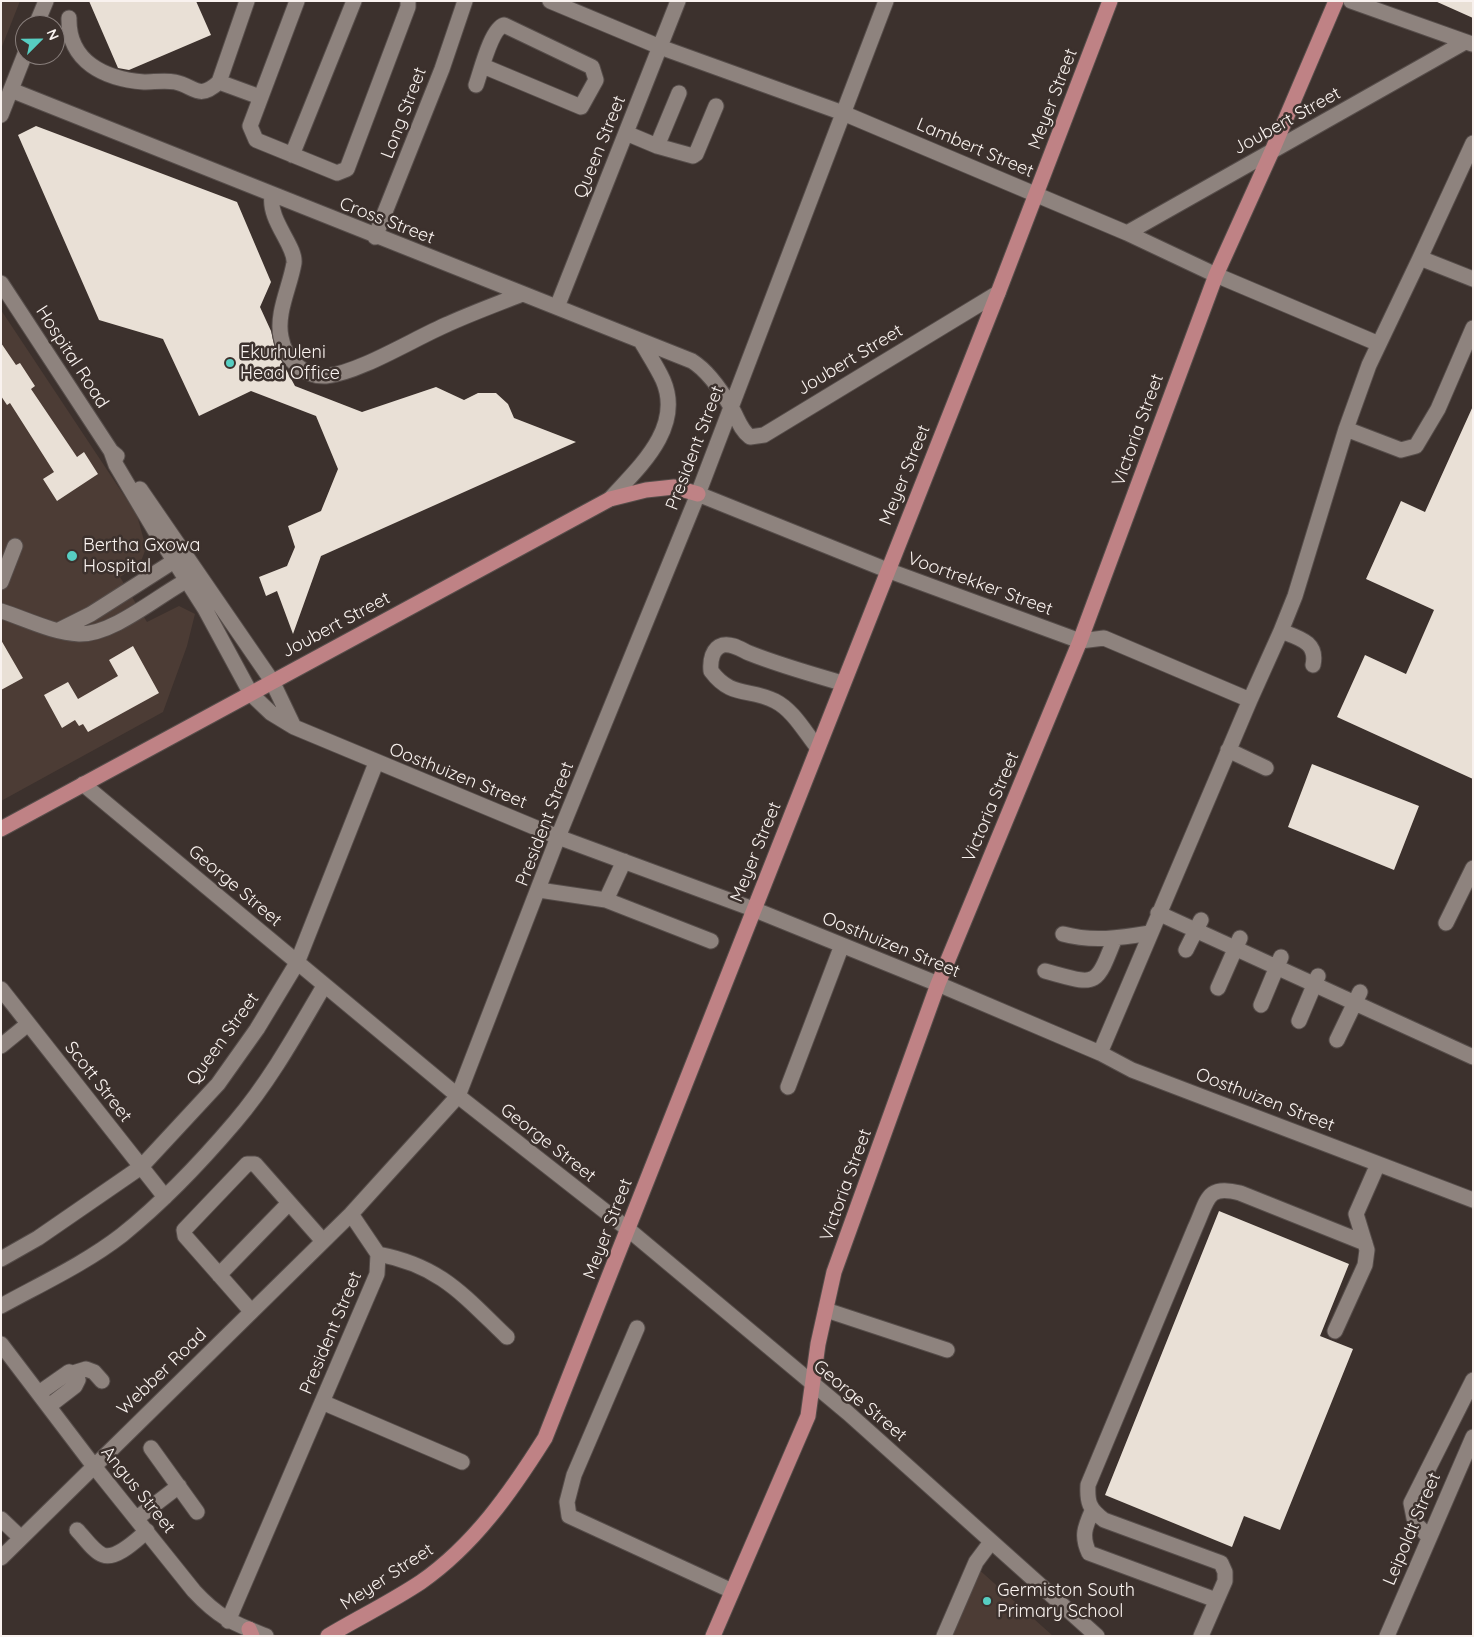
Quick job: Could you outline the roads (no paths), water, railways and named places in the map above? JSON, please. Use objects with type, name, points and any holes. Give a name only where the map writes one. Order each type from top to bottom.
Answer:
[{"type":"main road","name":"Meyer Street","points":[[328,1636],[421,1582],[476,1534],[502,1504],[545,1438],[629,1230],[842,683],[1037,194],[1110,1]]},
{"type":"main road","name":"Victoria Street","points":[[713,1636],[808,1416],[834,1272],[938,984],[1080,641],[1216,275],[1272,151],[1336,1]]},
{"type":"main road","name":"Joubert Street","points":[[1,829],[610,500],[646,490],[674,487],[698,494]]},
{"type":"street","points":[[40,15],[46,1]]},
{"type":"street","points":[[68,18],[68,30],[76,51],[106,75],[145,82],[176,82],[196,92],[210,90],[219,82],[247,1]]},
{"type":"street","points":[[296,1],[250,126],[256,140],[337,173],[347,169],[408,7],[408,1]]},
{"type":"street","points":[[292,155],[354,1]]},
{"type":"street","name":"Long Street","points":[[376,237],[442,69],[465,1]]},
{"type":"street","name":"Lambert Street","points":[[550,1],[660,47],[843,113],[1037,194],[1216,275],[1379,344]]},
{"type":"street","name":"Queen Street","points":[[557,307],[678,1]]},
{"type":"street","name":"President Street","points":[[228,1621],[377,1274],[378,1254],[351,1214],[458,1096],[558,837],[732,408],[886,1]]},
{"type":"street","points":[[1351,1],[1469,43]]},
{"type":"street","points":[[476,85],[495,31],[504,25],[592,67],[596,80],[581,107],[483,66]]},
{"type":"street","name":"Joubert Street","points":[[1126,233],[1469,43]]},
{"type":"street","points":[[1,115],[21,65]]},
{"type":"street","points":[[219,82],[260,97]]},
{"type":"street","name":"Cross Street","points":[[11,90],[272,196],[557,307],[642,343],[692,361],[702,367],[732,408]]},
{"type":"street","points":[[657,146],[679,93]]},
{"type":"street","points":[[626,133],[657,146],[693,156],[696,154],[716,106]]},
{"type":"street","points":[[1100,1053],[1158,913],[1295,596],[1346,429],[1369,365],[1473,143]]},
{"type":"street","points":[[272,196],[270,206],[294,260],[281,316],[281,337],[288,357],[300,370],[324,376],[346,372],[449,323],[522,294]]},
{"type":"street","points":[[1420,258],[1473,279]]},
{"type":"street","name":"Hospital Road","points":[[1,284],[111,451],[119,458],[192,577],[272,681]]},
{"type":"street","name":"Joubert Street","points":[[732,408],[744,432],[750,437],[764,435],[998,292]]},
{"type":"street","points":[[1346,429],[1401,450],[1416,446],[1438,409],[1473,328]]},
{"type":"street","points":[[610,500],[650,454],[663,432],[668,406],[664,382],[642,343]]},
{"type":"street","name":"Voortrekker Street","points":[[698,494],[887,570],[1080,641],[1104,638],[1250,700]]},
{"type":"street","points":[[1,582],[15,546]]},
{"type":"street","points":[[59,630],[91,614],[180,557]]},
{"type":"street","points":[[1,612],[77,634],[98,631],[138,611],[192,577]]},
{"type":"street","name":"Hospital Road","points":[[192,577],[205,609],[251,694]]},
{"type":"street","points":[[1281,631],[1305,640],[1312,647],[1315,656],[1313,665]]},
{"type":"street","points":[[817,747],[787,709],[775,701],[723,686],[710,671],[710,661],[715,650],[723,645],[730,645],[762,658],[842,683]]},
{"type":"street","points":[[272,681],[294,727]]},
{"type":"street","name":"Oosthuizen Street","points":[[251,694],[271,713],[294,727],[376,763],[558,837],[753,909],[842,945],[1100,1053],[1132,1070],[1473,1200]]},
{"type":"street","points":[[1228,750],[1266,768]]},
{"type":"street","name":"Queen Street","points":[[1,1259],[38,1238],[141,1167],[218,1084],[257,1029],[297,962],[376,763]]},
{"type":"street","name":"George Street","points":[[83,784],[324,986],[458,1096],[629,1230],[813,1386],[848,1413],[1097,1636]]},
{"type":"street","points":[[606,900],[624,861]]},
{"type":"street","points":[[1446,923],[1473,868]]},
{"type":"street","points":[[539,890],[606,900],[711,941]]},
{"type":"street","points":[[1158,913],[1198,925],[1402,1017],[1473,1057]]},
{"type":"street","points":[[1186,950],[1198,925]]},
{"type":"street","points":[[1062,934],[1078,939],[1115,938],[1150,934]]},
{"type":"street","points":[[1045,971],[1080,980],[1094,979],[1104,968],[1115,938]]},
{"type":"street","points":[[1218,988],[1238,943]]},
{"type":"street","points":[[788,1087],[842,945]]},
{"type":"street","points":[[1261,1005],[1279,962]]},
{"type":"street","points":[[1298,1021],[1317,979]]},
{"type":"street","points":[[1,1306],[70,1268],[121,1236],[165,1197],[236,1122],[284,1052],[324,986]]},
{"type":"street","name":"Scott Street","points":[[1,989],[165,1197]]},
{"type":"street","points":[[1337,1040],[1357,997]]},
{"type":"street","points":[[1,1046],[28,1024]]},
{"type":"street","points":[[251,1311],[185,1236],[184,1230],[246,1164],[255,1164],[323,1241]]},
{"type":"street","points":[[1335,1331],[1365,1265],[1367,1250],[1356,1214],[1378,1164]]},
{"type":"street","points":[[1201,1636],[1225,1581],[1225,1572],[1221,1563],[1104,1520],[1092,1511],[1087,1500],[1088,1485],[1195,1228],[1209,1198],[1215,1191],[1223,1188],[1365,1243]]},
{"type":"street","points":[[219,1275],[290,1203]]},
{"type":"street","name":"Webber Road","points":[[1,1558],[93,1465],[351,1214]]},
{"type":"street","points":[[378,1254],[406,1260],[452,1284],[507,1337]]},
{"type":"street","points":[[826,1310],[947,1350]]},
{"type":"street","points":[[637,1328],[574,1475],[567,1502],[569,1516],[732,1591]]},
{"type":"street","name":"Angus Street","points":[[1,1344],[93,1465],[194,1591],[212,1610],[228,1621],[251,1633],[266,1636]]},
{"type":"street","points":[[39,1393],[86,1368],[94,1372],[102,1381]]},
{"type":"street","points":[[48,1406],[71,1377]]},
{"type":"street","points":[[1429,1537],[1415,1523],[1411,1503],[1473,1380]]},
{"type":"street","points":[[322,1402],[462,1462]]},
{"type":"street","name":"Leipoldt Street","points":[[1387,1636],[1473,1437]]},
{"type":"street","points":[[151,1448],[197,1512]]},
{"type":"street","points":[[137,1518],[179,1486]]},
{"type":"street","points":[[1092,1511],[1083,1531],[1084,1543],[1089,1553],[1216,1600]]},
{"type":"street","points":[[1,1519],[21,1538]]},
{"type":"street","points":[[77,1530],[102,1555],[119,1552],[147,1531]]},
{"type":"street","points":[[944,1636],[976,1562],[991,1542]]},
{"type":"place","name":"Ekurhuleni Head Office","points":[[230,363]]},
{"type":"place","name":"Bertha Gxowa Hospital","points":[[72,556]]},
{"type":"place","name":"Germiston South Primary School","points":[[987,1601]]}]
